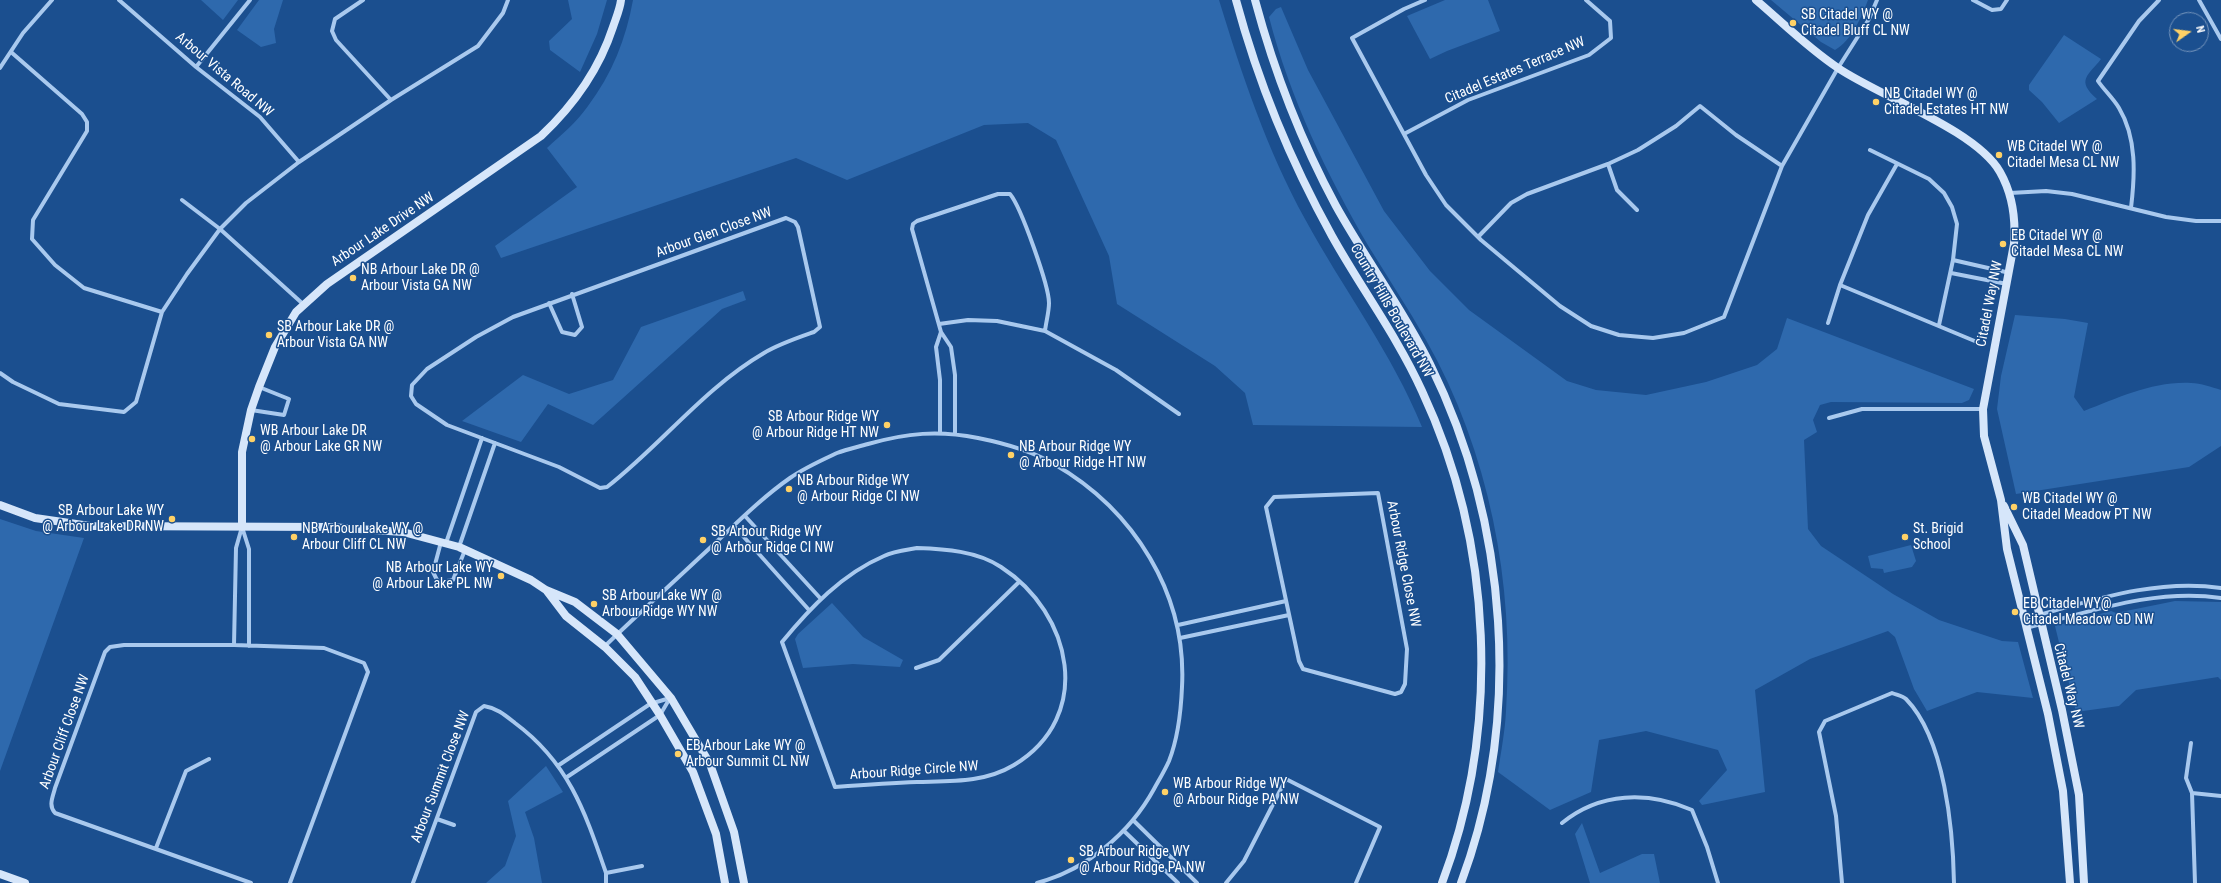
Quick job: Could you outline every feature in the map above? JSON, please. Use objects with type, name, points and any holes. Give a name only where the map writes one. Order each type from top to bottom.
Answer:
[{"type":"street","points":[[0,68],[23,33],[52,0]]},
{"type":"street","name":"Arbour Vista Road NW","points":[[119,0],[196,67],[260,117],[299,162]]},
{"type":"street","points":[[196,67],[250,0]]},
{"type":"street","points":[[363,0],[335,19],[332,31],[336,40],[391,100]]},
{"type":"street","points":[[0,373],[13,382],[58,404],[124,412],[136,402],[162,312],[187,274],[220,230],[246,204],[299,162],[391,100],[478,46],[503,13],[508,0]]},
{"type":"street","name":"Arbour Lake Drive NW","points":[[242,526],[242,452],[251,410],[275,347],[296,312],[303,304],[327,284],[540,136],[562,116],[595,69],[607,46],[621,0]]},
{"type":"street","name":"Country Hills Boulevard NW","points":[[1236,0],[1267,94],[1306,187],[1332,236],[1403,352],[1422,390],[1447,453],[1467,526],[1480,610],[1482,657],[1479,721],[1467,800],[1442,883]]},
{"type":"street","points":[[1425,0],[1404,9],[1352,38],[1426,175],[1446,205],[1478,237],[1560,306],[1591,326],[1619,335],[1646,337],[1684,333],[1724,317],[1782,166],[1838,68],[1870,19],[1877,0]]},
{"type":"street","name":"Citadel Estates Terrace NW","points":[[1404,134],[1468,100],[1589,55],[1611,38],[1610,21],[1586,0]]},
{"type":"street","name":"Citadel Way NW","points":[[1756,0],[1801,40],[1838,68],[1944,126],[1975,146],[1999,170],[2010,193],[2016,222],[2010,273],[1983,409],[1984,436],[2001,500],[2008,549],[2048,714],[2062,791],[2070,883]]},
{"type":"street","points":[[1973,0],[1992,10],[2001,9],[2007,0]]},
{"type":"street","points":[[2131,208],[2135,175],[2130,138],[2119,108],[2098,81],[2139,21],[2159,0]]},
{"type":"street","points":[[2199,0],[2221,39]]},
{"type":"street","name":"Country Hills Boulevard NW","points":[[1255,1],[1270,52],[1302,135],[1336,205],[1430,365],[1451,412],[1479,500],[1488,539],[1496,600],[1499,667],[1498,704],[1492,758],[1484,802],[1461,883]]},
{"type":"street","points":[[11,52],[82,114],[86,122],[87,132],[33,220],[32,239],[55,265],[84,288],[162,312]]},
{"type":"street","points":[[1478,237],[1511,203],[1528,194],[1608,164],[1638,150],[1676,126],[1700,106],[1736,135],[1782,166]]},
{"type":"street","points":[[1870,150],[1929,179],[1944,193],[1952,207],[1957,224],[1951,273],[1939,325]]},
{"type":"street","points":[[1608,164],[1617,190],[1636,210]]},
{"type":"street","points":[[1828,323],[1840,285],[1868,215],[1897,164]]},
{"type":"street","points":[[2010,193],[2046,191],[2072,194],[2166,217],[2196,221],[2221,221]]},
{"type":"street","points":[[955,434],[955,375],[951,347],[941,332],[912,228],[913,224],[917,220],[998,194],[1010,194],[1016,203],[1042,272],[1049,303],[1045,331]]},
{"type":"street","points":[[182,200],[220,230],[303,304]]},
{"type":"street","name":"Arbour Glen Close NW","points":[[786,218],[795,222],[798,227],[820,327],[814,332],[765,352],[741,367],[688,412],[607,487],[600,488],[559,468],[447,425],[416,404],[411,396],[412,385],[427,369],[513,317],[572,294],[634,274],[786,218]]},
{"type":"street","points":[[1953,260],[2010,273]]},
{"type":"street","points":[[1951,273],[2007,284]]},
{"type":"street","points":[[1840,285],[1904,313],[1939,325],[1977,342]]},
{"type":"street","points":[[549,303],[562,332],[575,334],[582,327],[572,294]]},
{"type":"street","points":[[939,324],[968,320],[997,321],[1045,331],[1116,370],[1179,414]]},
{"type":"street","points":[[940,433],[940,380],[936,347],[941,332]]},
{"type":"street","points":[[251,410],[284,415],[289,399],[259,386]]},
{"type":"street","points":[[1829,418],[1862,409],[1983,409]]},
{"type":"street","points":[[604,647],[734,526],[791,477],[840,452],[901,435],[940,433],[955,434],[1002,443],[1052,463],[1097,494],[1138,538],[1160,577],[1178,625],[1183,674],[1182,702],[1170,760],[1146,805],[1124,831],[1093,857],[1047,882],[1037,883]]},
{"type":"street","points":[[482,438],[433,572],[437,580],[441,582],[453,580],[496,443]]},
{"type":"street","name":"Arbour Ridge Close NW","points":[[1378,493],[1407,649],[1403,689],[1395,694],[1389,694],[1303,670],[1299,661],[1286,600],[1266,507],[1271,499],[1274,497],[1378,493]]},
{"type":"street","name":"Citadel Way NW","points":[[2001,500],[2023,545],[2040,625],[2062,710],[2079,795],[2084,883]]},
{"type":"street","points":[[0,505],[35,518],[90,526],[242,526],[345,528],[403,532],[463,548],[514,571],[546,590],[575,602],[617,634],[671,698],[710,764],[734,832],[744,883]]},
{"type":"street","points":[[745,516],[821,599]]},
{"type":"street","points":[[234,645],[236,548],[242,526]]},
{"type":"street","points":[[242,526],[249,549],[249,646]]},
{"type":"street","points":[[734,526],[809,610]]},
{"type":"street","name":"Arbour Ridge Circle NW","points":[[917,548],[949,549],[979,557],[1001,567],[1039,600],[1051,620],[1064,652],[1066,684],[1059,713],[1047,735],[1032,752],[1014,765],[991,776],[968,781],[835,787],[782,642],[809,610],[821,599],[856,570],[885,555],[917,548]]},
{"type":"street","points":[[916,668],[938,660],[1020,582]]},
{"type":"street","points":[[2024,619],[2134,590],[2183,585],[2221,588]]},
{"type":"street","points":[[546,590],[566,616],[604,647],[635,677],[650,704],[660,716],[693,772],[716,834],[725,883]]},
{"type":"street","points":[[2026,628],[2135,601],[2183,594],[2221,598]]},
{"type":"street","points":[[1178,625],[1286,600]]},
{"type":"street","points":[[1180,638],[1288,615]]},
{"type":"street","name":"Arbour Cliff Close NW","points":[[251,883],[55,813],[50,805],[105,652],[110,647],[124,645],[234,645],[324,648],[364,663],[368,672],[290,883]]},
{"type":"street","points":[[1842,883],[1836,816],[1819,732],[1824,721],[1892,693],[1906,698],[1934,743],[1945,785],[1954,857],[1954,883]]},
{"type":"street","points":[[559,765],[650,704],[671,698]]},
{"type":"street","points":[[567,777],[660,716],[671,698]]},
{"type":"street","name":"Arbour Summit Close NW","points":[[413,883],[476,712],[484,706],[494,708],[526,731],[559,765],[567,777],[587,817],[606,873],[606,883]]},
{"type":"street","points":[[2048,714],[2062,710]]},
{"type":"street","points":[[2191,743],[2186,778],[2192,793],[2195,883]]},
{"type":"street","points":[[156,848],[186,771],[209,759]]},
{"type":"street","points":[[1226,883],[1244,861],[1286,779],[1380,826],[1356,883]]},
{"type":"street","points":[[2192,793],[2221,796]]},
{"type":"street","points":[[1562,823],[1573,814],[1603,800],[1636,797],[1677,803],[1692,810],[1707,847],[1718,883]]},
{"type":"street","points":[[436,819],[454,825]]},
{"type":"street","points":[[1133,820],[1197,883]]},
{"type":"street","points":[[1124,831],[1178,883]]},
{"type":"street","points":[[606,873],[642,866]]},
{"type":"street","points":[[2070,872],[2084,872]]},
{"type":"street","points":[[0,874],[25,883]]},
{"type":"shaded area","points":[[201,0],[238,0],[223,20]]},
{"type":"shaded area","points":[[259,0],[283,0],[274,29],[276,43],[261,47],[237,30]]},
{"type":"shaded area","points":[[568,0],[607,0],[597,34],[580,72],[550,50],[549,41],[572,19]]},
{"type":"shaded area","points":[[633,0],[1219,0],[1256,112],[1291,193],[1320,245],[1382,347],[1410,400],[1422,427],[1253,425],[1245,393],[1215,366],[1117,304],[1109,256],[1056,140],[1028,123],[984,125],[847,180],[796,158],[501,258],[495,246],[577,187],[547,148],[584,112],[597,94],[617,56],[626,29]]},
{"type":"shaded area","points":[[1445,0],[1488,0],[1500,31],[1430,59],[1407,16]]},
{"type":"shaded area","points":[[1771,0],[1868,0],[1851,35],[1835,50],[1821,42]]},
{"type":"shaded area","points":[[1281,7],[1308,70],[1384,211],[1430,271],[1469,310],[1567,381],[1596,390],[1646,395],[1706,382],[1757,365],[1777,349],[1787,318],[1974,389],[1969,400],[1962,403],[1831,402],[1820,405],[1813,420],[1817,432],[1804,440],[1808,529],[1821,546],[1893,594],[1939,620],[2002,641],[2018,642],[2033,698],[1977,692],[1927,711],[1914,689],[1895,637],[1888,631],[1810,659],[1755,690],[1765,792],[1702,805],[1699,801],[1727,770],[1718,750],[1646,731],[1599,740],[1591,792],[1550,810],[1498,772],[1506,711],[1508,663],[1506,615],[1501,567],[1493,520],[1481,473],[1466,427],[1448,383],[1426,340],[1354,220],[1324,164],[1311,135],[1288,77],[1269,17],[1276,9]]},
{"type":"shaded area","points":[[2064,35],[2101,59],[2086,78],[2085,82],[2090,92],[2097,99],[2059,123],[2042,102],[2029,90],[2029,85]]},
{"type":"shaded area","points":[[743,291],[746,300],[722,309],[593,425],[548,404],[521,442],[462,421],[523,375],[569,394],[613,380],[641,327]]},
{"type":"shaded area","points":[[2015,315],[2065,319],[2088,323],[2074,397],[2084,411],[2136,391],[2163,385],[2195,383],[2221,390],[2221,446],[2189,467],[2016,494],[1997,409],[2001,376]]},
{"type":"shaded area","points":[[0,519],[36,531],[84,538],[0,771]]},
{"type":"shaded area","points":[[1911,545],[1916,561],[1912,567],[1884,573],[1883,569],[1871,568],[1868,556]]},
{"type":"shaded area","points":[[2175,601],[2221,602],[2221,680],[2218,677],[2136,690],[2119,706],[2076,712],[2055,626],[2111,611],[2116,613]]},
{"type":"shaded area","points":[[832,603],[863,637],[903,660],[900,667],[853,664],[803,668],[795,639],[798,634]]},
{"type":"shaded area","points":[[546,766],[563,792],[525,812],[534,838],[542,883],[486,883],[505,866],[516,836],[508,801]]},
{"type":"shaded area","points":[[1582,823],[1600,873],[1642,854],[1654,854],[1660,883],[1590,883],[1575,834]]},
{"type":"place","name":"SB Citadel WY @ Citadel Bluff CL NW","points":[[1793,23]]},
{"type":"place","name":"NB Citadel WY @ Citadel Estates HT NW","points":[[1876,102]]},
{"type":"place","name":"WB Citadel WY @ Citadel Mesa CL NW","points":[[1999,155]]},
{"type":"place","name":"EB Citadel WY @ Citadel Mesa CL NW","points":[[2003,244]]},
{"type":"place","name":"NB Arbour Lake DR @ Arbour Vista GA NW","points":[[353,278]]},
{"type":"place","name":"SB Arbour Lake DR @ Arbour Vista GA NW","points":[[269,335]]},
{"type":"place","name":"SB Arbour Ridge WY @ Arbour Ridge HT NW","points":[[887,425]]},
{"type":"place","name":"WB Arbour Lake DR @ Arbour Lake GR NW","points":[[252,439]]},
{"type":"place","name":"NB Arbour Ridge WY @ Arbour Ridge HT NW","points":[[1011,455]]},
{"type":"place","name":"NB Arbour Ridge WY @ Arbour Ridge CI NW","points":[[789,489]]},
{"type":"place","name":"WB Citadel WY @ Citadel Meadow PT NW","points":[[2014,507]]},
{"type":"place","name":"SB Arbour Lake WY @ Arbour Lake DR NW","points":[[172,519]]},
{"type":"place","name":"NB Arbour Lake WY @ Arbour Cliff CL NW","points":[[294,537]]},
{"type":"place","name":"St. Brigid School","points":[[1905,537]]},
{"type":"place","name":"SB Arbour Ridge WY @ Arbour Ridge CI NW","points":[[703,540]]},
{"type":"place","name":"NB Arbour Lake WY @ Arbour Lake PL NW","points":[[501,576]]},
{"type":"place","name":"SB Arbour Lake WY @ Arbour Ridge WY NW","points":[[594,604]]},
{"type":"place","name":"EB Citadel WY@ Citadel Meadow GD NW","points":[[2015,612]]},
{"type":"place","name":"EB Arbour Lake WY @ Arbour Summit CL NW","points":[[678,754]]},
{"type":"place","name":"WB Arbour Ridge WY @ Arbour Ridge PA NW","points":[[1165,792]]},
{"type":"place","name":"SB Arbour Ridge WY @ Arbour Ridge PA NW","points":[[1071,860]]}]
